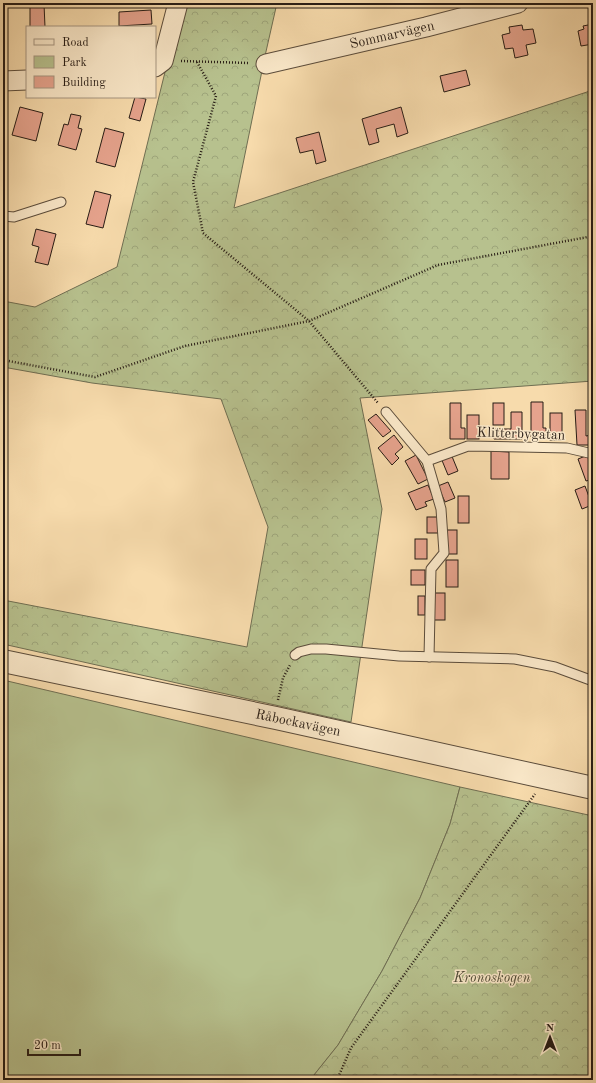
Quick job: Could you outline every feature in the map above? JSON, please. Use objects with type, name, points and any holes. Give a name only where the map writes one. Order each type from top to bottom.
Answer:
[{"type":"street","points":[[159,64],[178,3]]},
{"type":"street","name":"Sommarvägen","points":[[266,64],[426,27],[518,3]]},
{"type":"street","points":[[3,81],[26,80]]},
{"type":"street","name":"Råbockavägen","points":[[3,661],[276,718],[593,788]]},
{"type":"lane","points":[[3,216],[14,217],[61,202]]},
{"type":"lane","points":[[386,412],[427,461],[441,509],[444,552],[431,570],[429,657]]},
{"type":"lane","name":"Klitterbygatan","points":[[427,461],[468,446],[567,448],[593,454]]},
{"type":"lane","points":[[295,655],[299,652],[311,649],[326,649],[400,656],[515,659],[555,667],[593,681]]},
{"type":"path","points":[[197,62],[216,96],[193,182],[203,233],[309,321],[386,412]]},
{"type":"path","points":[[159,64],[197,62],[266,64]]},
{"type":"path","points":[[3,360],[95,377],[185,346],[309,321],[438,266],[593,236]]},
{"type":"path","points":[[276,718],[283,678],[295,655]]},
{"type":"path","points":[[337,1080],[351,1048],[537,792]]},
{"type":"green space","points":[[182,3],[277,3],[234,208],[593,90],[593,381],[360,398],[382,509],[351,722],[3,644],[3,600],[247,647],[268,527],[221,399],[92,383],[3,367],[3,301],[35,307],[117,267]]},
{"type":"green space","points":[[3,680],[460,787],[450,824],[420,898],[382,971],[338,1045],[310,1080],[3,1080]]},
{"type":"green space","name":"Kronoskogen","points":[[460,787],[593,816],[593,1080],[310,1080],[338,1045],[382,971],[420,898],[450,824]]},
{"type":"building","points":[[44,4],[45,26],[30,26],[30,5]]},
{"type":"building","points":[[151,10],[152,24],[119,26],[119,12]]},
{"type":"building","points":[[593,24],[593,44],[581,46],[578,31],[584,29],[583,26]]},
{"type":"building","points":[[522,25],[523,30],[533,29],[536,43],[526,45],[528,55],[515,58],[513,48],[505,49],[502,35],[510,33],[509,27]]},
{"type":"building","points":[[466,70],[470,85],[444,92],[440,76]]},
{"type":"building","points":[[135,98],[146,99],[140,121],[129,118]]},
{"type":"building","points":[[20,107],[43,113],[36,141],[12,135]]},
{"type":"building","points":[[401,107],[408,133],[397,137],[394,124],[376,129],[379,142],[369,145],[362,119]]},
{"type":"building","points":[[71,114],[81,116],[78,128],[82,129],[76,150],[58,145],[64,124],[68,125]]},
{"type":"building","points":[[105,128],[124,133],[115,167],[96,162]]},
{"type":"building","points":[[319,132],[326,161],[316,164],[313,150],[300,153],[296,138]]},
{"type":"building","points":[[95,191],[111,195],[103,228],[86,224]]},
{"type":"building","points":[[36,229],[56,234],[48,265],[35,262],[39,247],[32,245]]},
{"type":"building","points":[[531,402],[543,402],[543,428],[546,428],[546,437],[531,437]]},
{"type":"building","points":[[450,403],[461,403],[461,428],[465,428],[465,439],[450,439]]},
{"type":"building","points":[[493,403],[504,403],[504,425],[493,425]]},
{"type":"building","points":[[575,410],[586,410],[586,436],[591,435],[591,445],[577,445]]},
{"type":"building","points":[[511,412],[522,412],[522,439],[494,439],[494,429],[511,429]]},
{"type":"building","points":[[550,413],[562,413],[562,440],[550,440]]},
{"type":"building","points":[[376,414],[391,431],[383,437],[368,420]]},
{"type":"building","points":[[467,415],[479,415],[479,439],[467,439]]},
{"type":"building","points":[[394,435],[403,447],[395,454],[399,458],[392,465],[378,448]]},
{"type":"building","points":[[491,451],[509,452],[509,479],[491,479]]},
{"type":"building","points":[[451,454],[458,471],[448,475],[441,458]]},
{"type":"building","points":[[416,455],[428,479],[418,484],[405,461]]},
{"type":"building","points":[[588,455],[593,468],[593,479],[586,481],[578,459]]},
{"type":"building","points":[[448,482],[455,498],[445,502],[438,486]]},
{"type":"building","points":[[428,485],[434,499],[425,502],[427,506],[416,510],[408,493]]},
{"type":"building","points":[[585,486],[592,505],[582,509],[575,490]]},
{"type":"building","points":[[458,496],[469,496],[469,523],[458,523]]},
{"type":"building","points":[[427,517],[439,517],[439,533],[427,533]]},
{"type":"building","points":[[446,530],[457,530],[457,554],[446,554]]},
{"type":"building","points":[[415,539],[427,539],[427,559],[415,559]]},
{"type":"building","points":[[446,560],[458,560],[458,587],[446,587]]},
{"type":"building","points":[[411,570],[425,570],[425,585],[411,585]]},
{"type":"building","points":[[433,593],[445,593],[445,620],[433,620]]},
{"type":"building","points":[[418,596],[425,596],[425,615],[418,615]]}]
